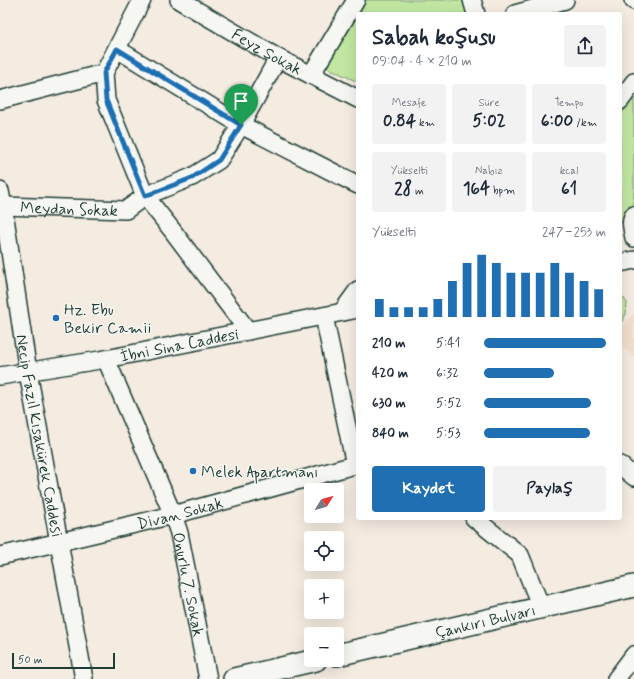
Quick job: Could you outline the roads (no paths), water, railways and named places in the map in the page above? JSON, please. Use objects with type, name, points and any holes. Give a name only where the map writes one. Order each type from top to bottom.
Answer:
[{"type":"main road","name":"Çankırı Bulvarı","points":[[344,653],[634,586]]},
{"type":"main road","points":[[234,679],[304,663]]},
{"type":"street","points":[[142,0],[104,73],[106,100],[145,196],[182,242],[248,331]]},
{"type":"street","name":"Feyz Sokak","points":[[179,0],[278,58],[356,98]]},
{"type":"street","points":[[311,75],[356,0]]},
{"type":"street","points":[[472,0],[475,12]]},
{"type":"street","points":[[522,12],[566,0]]},
{"type":"street","points":[[117,49],[241,125],[356,184]]},
{"type":"street","name":"Meydan Sokak","points":[[1,198],[126,210],[145,196],[192,178],[219,160],[241,125],[278,58]]},
{"type":"street","points":[[0,100],[104,73]]},
{"type":"street","points":[[622,98],[634,82]]},
{"type":"street","name":"Necip Fazıl Kısakürek Caddesi","points":[[1,198],[28,372],[84,679]]},
{"type":"street","points":[[634,215],[632,218],[634,238]]},
{"type":"street","points":[[622,263],[634,260]]},
{"type":"street","points":[[350,310],[356,295]]},
{"type":"street","name":"İbni Sina Caddesi","points":[[0,376],[106,359],[350,310]]},
{"type":"street","points":[[324,316],[356,460]]},
{"type":"street","name":"Onurlu 7. Sokak","points":[[106,359],[173,515],[179,533],[208,679]]},
{"type":"street","name":"Divan Sokak","points":[[0,556],[173,515],[356,464]]},
{"type":"street","points":[[622,467],[634,477]]},
{"type":"street","points":[[476,520],[520,555],[541,607]]},
{"type":"street","points":[[616,679],[634,655]]},
{"type":"place","name":"Hz. Ebu Bekir Camii","points":[[56,318]]},
{"type":"place","name":"Melek Apartmanı","points":[[193,471]]}]
